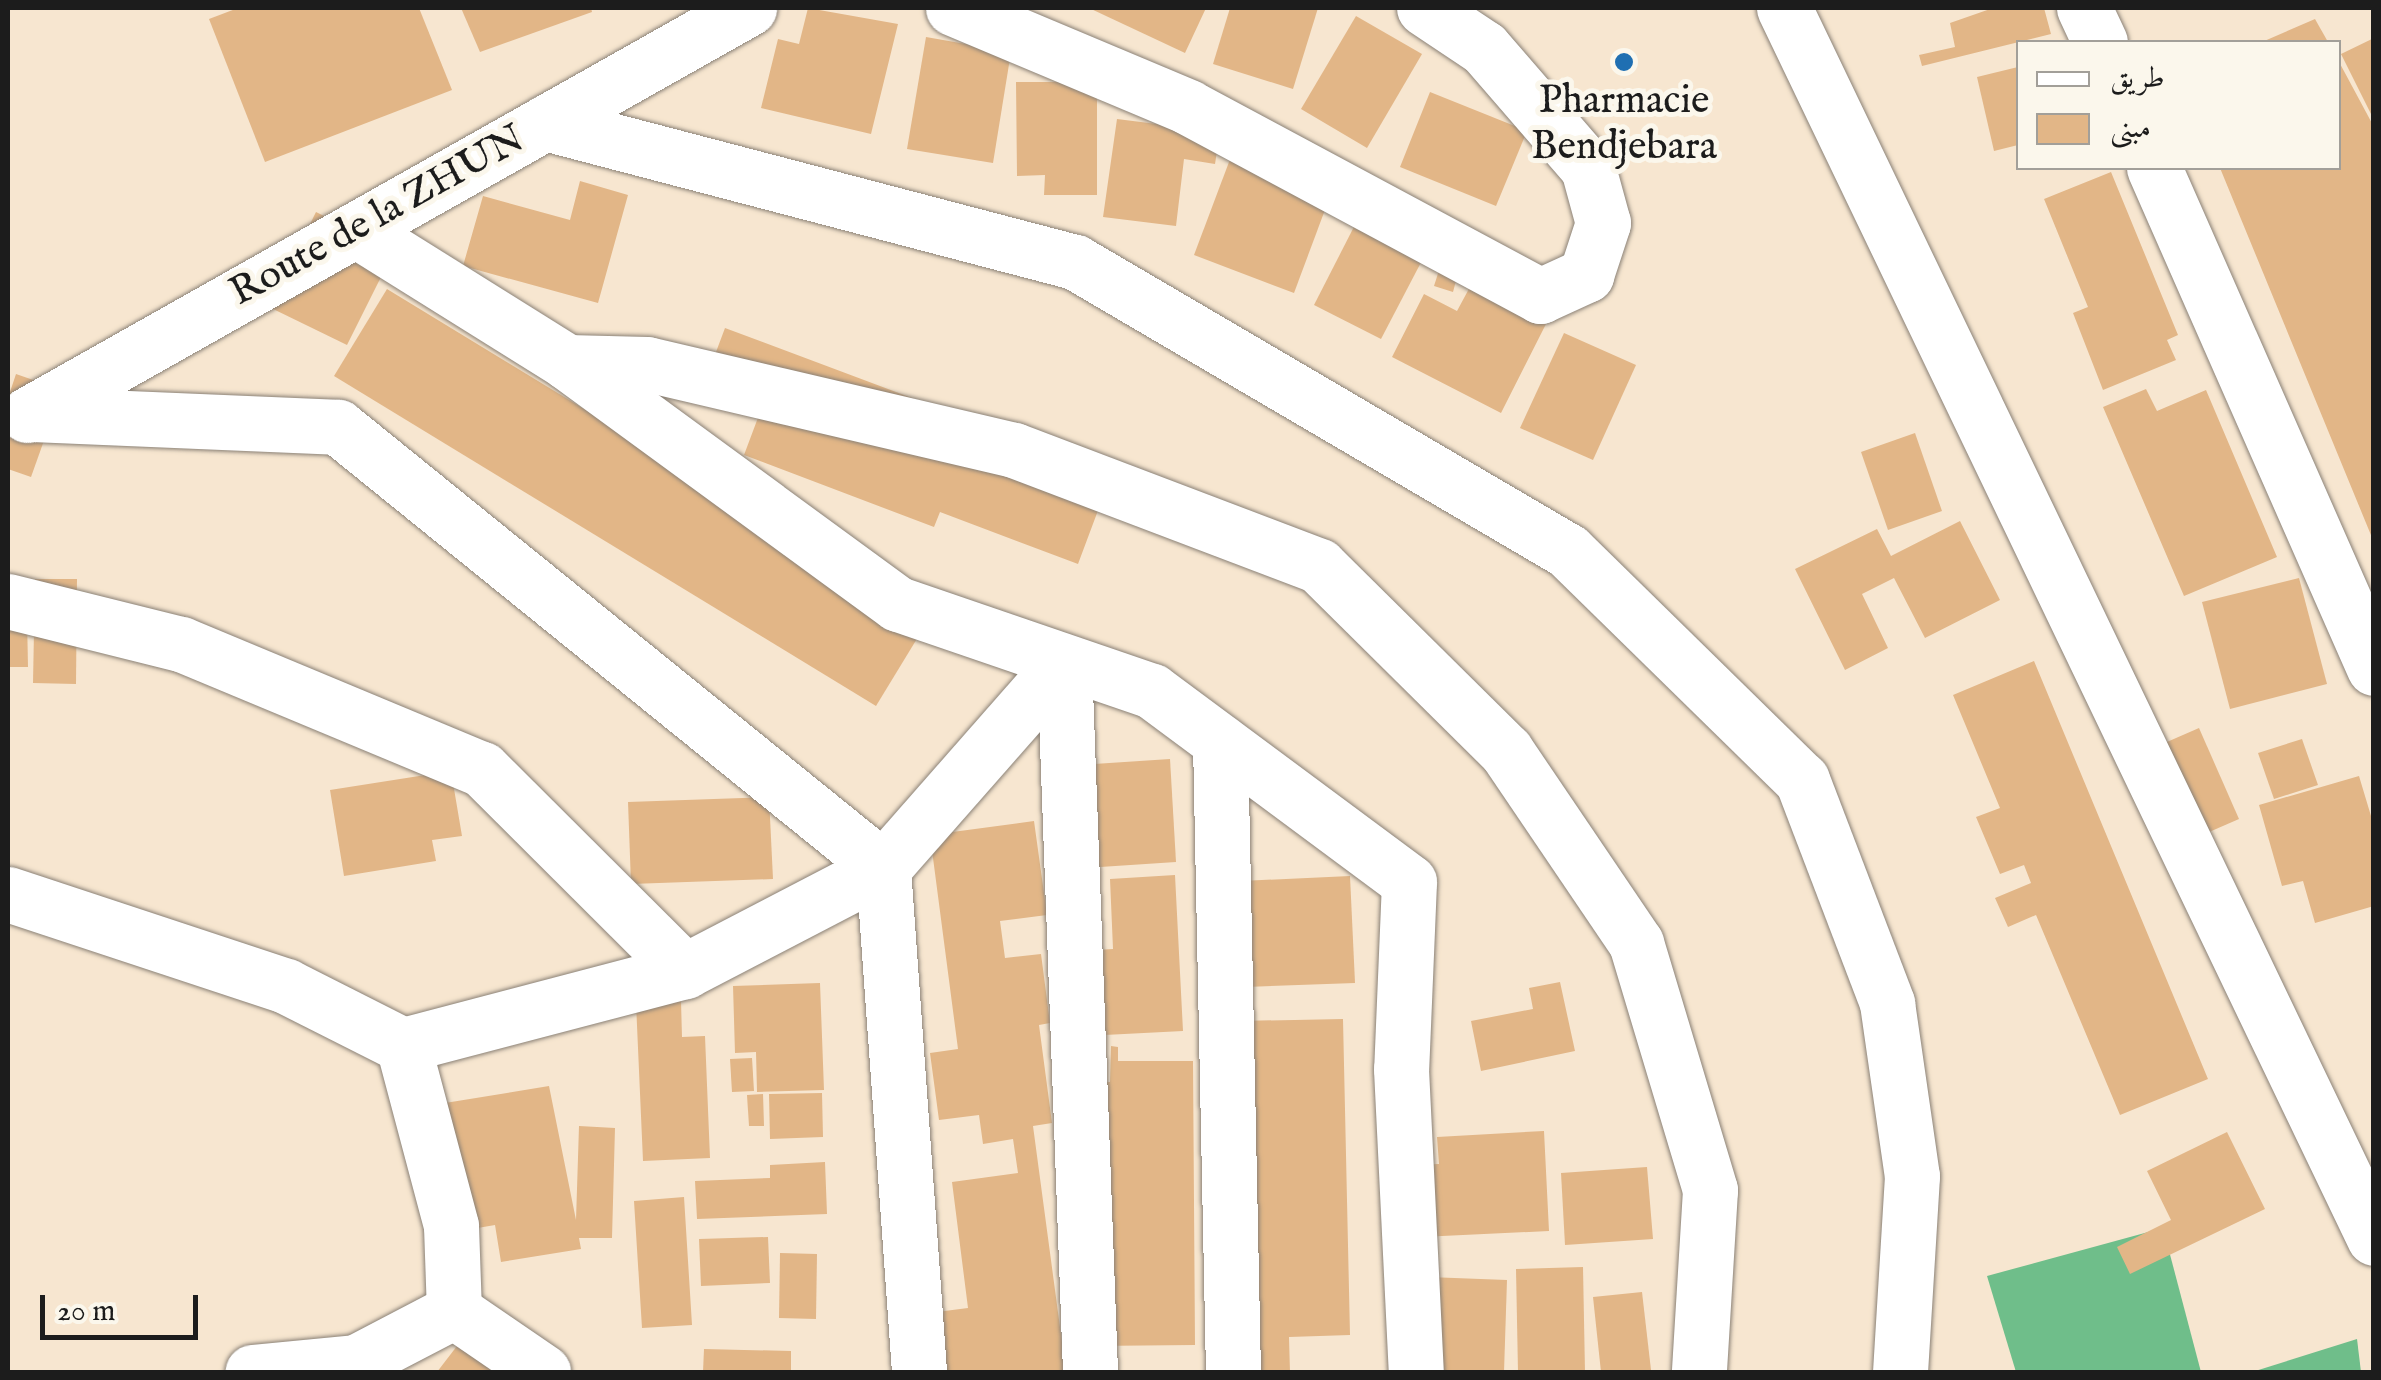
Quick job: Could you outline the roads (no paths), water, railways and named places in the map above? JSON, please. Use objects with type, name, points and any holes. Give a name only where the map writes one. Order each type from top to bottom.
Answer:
[{"type":"street","name":"Route de la ZHUN","points":[[19,420],[748,8]]},
{"type":"street","points":[[953,8],[1188,107],[1540,296],[1586,275],[1602,223],[1588,168],[1484,48],[1424,8]]},
{"type":"street","points":[[1784,8],[2374,1238]]},
{"type":"street","points":[[2084,8],[2099,40]]},
{"type":"street","points":[[545,123],[1076,262],[1568,551],[1802,780],[1886,1003],[1912,1176],[1900,1372]]},
{"type":"street","points":[[2155,170],[2374,668]]},
{"type":"street","points":[[356,230],[567,362],[898,604],[1152,692],[1409,882],[1401,1069],[1416,1372]]},
{"type":"street","points":[[567,362],[647,364],[1014,450],[1319,566],[1506,751],[1636,943],[1710,1190],[1700,1372]]},
{"type":"street","points":[[19,420],[338,427],[883,868],[919,1372]]},
{"type":"street","points":[[8,601],[181,644],[482,768],[685,971]]},
{"type":"street","points":[[8,894],[286,986],[403,1045],[685,971],[883,868],[1064,662]]},
{"type":"street","points":[[1064,662],[1090,1372]]},
{"type":"street","points":[[1220,742],[1232,1372]]},
{"type":"street","points":[[403,1045],[450,1226],[454,1311]]},
{"type":"street","points":[[252,1372],[356,1362],[454,1311]]},
{"type":"street","points":[[454,1311],[544,1372]]},
{"type":"place","name":"Pharmacie Bendjebara","points":[[1624,62]]}]
